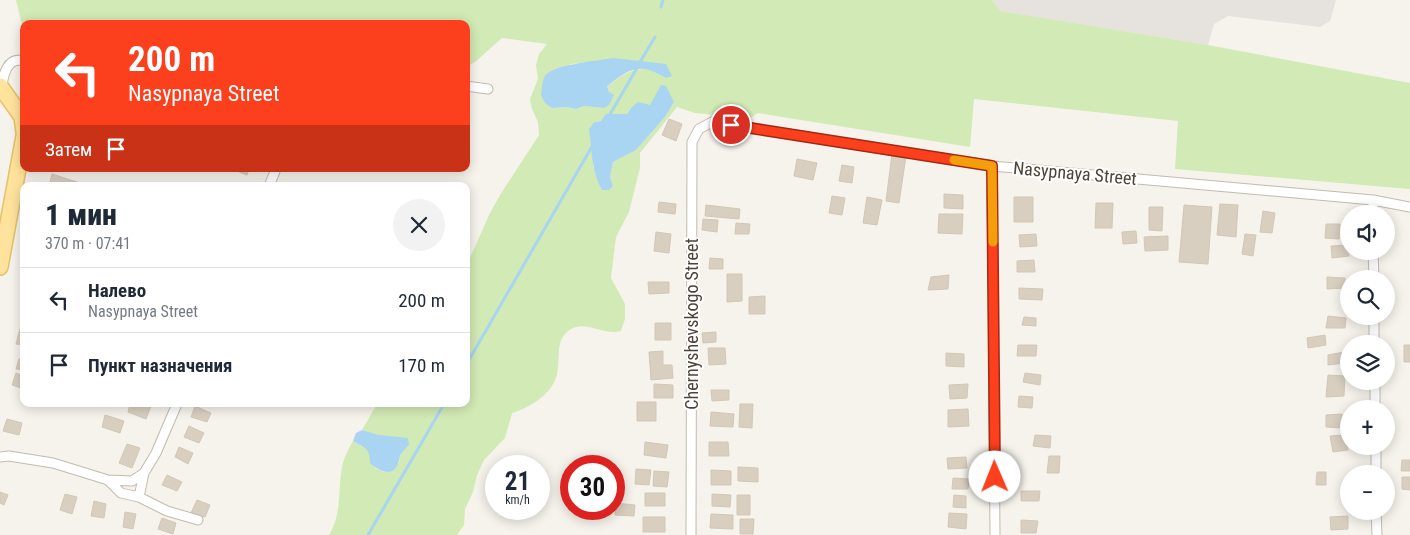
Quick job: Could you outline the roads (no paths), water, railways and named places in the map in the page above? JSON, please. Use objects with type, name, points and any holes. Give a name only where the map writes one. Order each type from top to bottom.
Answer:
[{"type":"main road","points":[[1,87],[20,109]]},
{"type":"main road","points":[[0,267],[20,156]]},
{"type":"street","points":[[1,87],[4,72],[12,62],[20,60]]},
{"type":"street","points":[[470,87],[488,89]]},
{"type":"street","name":"Nasypnaya Street","points":[[712,122],[992,166],[1373,200],[1410,207]]},
{"type":"street","name":"Chernyshevskogo Street","points":[[691,535],[692,142],[699,129],[712,122]]},
{"type":"street","points":[[992,166],[995,535]]},
{"type":"street","points":[[1373,200],[1373,205]]},
{"type":"street","points":[[140,497],[144,473],[156,453],[176,407]]},
{"type":"street","points":[[0,457],[9,456],[53,464],[108,480],[132,481],[144,473]]},
{"type":"street","points":[[108,480],[121,493],[140,497],[167,511],[198,520]]},
{"type":"street","points":[[1376,520],[1377,535]]},
{"type":"water","points":[[613,58],[666,64],[672,76],[666,78],[649,70],[642,69],[629,71],[607,86],[609,92],[614,95],[609,105],[604,108],[584,106],[576,109],[567,107],[552,108],[545,103],[541,95],[542,85],[545,76],[550,72],[566,66]]},
{"type":"water","points":[[661,85],[666,86],[674,102],[665,117],[636,150],[613,162],[610,177],[613,186],[609,190],[602,190],[594,168],[589,129],[594,122],[601,121],[606,114],[627,114],[638,102],[650,105]]},
{"type":"water","points":[[362,430],[379,435],[408,438],[409,445],[400,455],[399,462],[393,470],[385,472],[370,463],[368,451],[353,441],[356,433]]},
{"type":"waterway","points":[[661,7],[663,0]]},
{"type":"waterway","points":[[640,62],[655,37]]},
{"type":"waterway","points":[[609,116],[637,68]]},
{"type":"waterway","points":[[470,358],[594,143]]},
{"type":"waterway","points":[[368,535],[442,407]]}]
